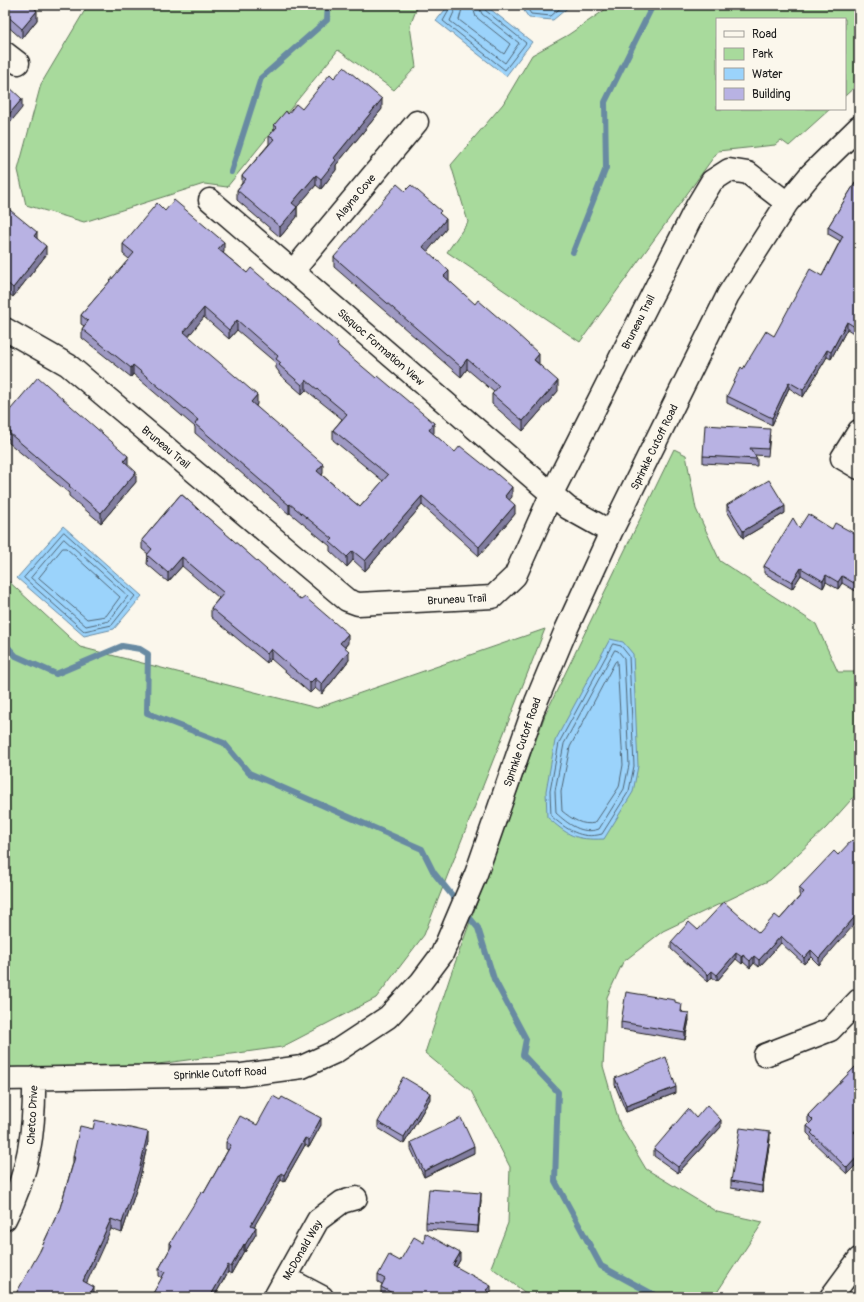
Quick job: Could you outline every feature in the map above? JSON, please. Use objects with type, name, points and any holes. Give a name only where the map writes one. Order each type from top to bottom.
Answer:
[{"type":"street","name":"Alayna Cove","points":[[293,271],[417,122]]},
{"type":"street","name":"Sprinkle Cutoff Road","points":[[5,1079],[242,1074],[302,1067],[335,1052],[388,1017],[421,982],[442,954],[476,874],[536,702],[566,630],[611,532],[728,295],[787,203],[811,174],[859,127]]},
{"type":"street","name":"Bruneau Trail","points":[[5,329],[68,364],[347,600],[358,604],[493,597],[515,576],[551,495],[697,206],[712,181],[729,170],[748,173],[787,203]]},
{"type":"street","name":"Sisquoc Formation View","points":[[210,200],[551,495],[568,508],[611,532]]},
{"type":"street","points":[[859,431],[842,458],[859,468]]},
{"type":"street","points":[[765,1055],[830,1030],[859,1000]]},
{"type":"street","name":"Chetco Drive","points":[[5,1219],[29,1157],[33,1130],[34,1078]]},
{"type":"street","name":"McDonald Way","points":[[275,1297],[318,1220],[342,1202],[356,1198]]},
{"type":"street","points":[[830,1297],[859,1259]]},
{"type":"street","points":[[286,1278],[322,1297]]},
{"type":"green space","points":[[88,5],[418,5],[410,26],[416,67],[394,90],[338,50],[227,187],[204,184],[84,222],[26,205],[18,170],[41,84]]},
{"type":"green space","points":[[612,5],[859,5],[859,83],[846,95],[846,18],[716,18],[716,110],[829,110],[789,146],[781,140],[775,145],[718,151],[580,342],[447,252],[468,222],[451,165],[503,104],[532,55],[568,35]]},
{"type":"green space","points":[[674,449],[686,455],[696,509],[720,561],[816,624],[838,672],[859,672],[859,791],[826,828],[770,880],[663,931],[623,962],[607,997],[603,1066],[620,1125],[646,1169],[717,1212],[763,1222],[714,1297],[531,1297],[491,1267],[508,1223],[510,1167],[471,1091],[425,1053],[450,977],[545,715]]},
{"type":"green space","points":[[5,578],[80,647],[317,708],[545,629],[424,935],[376,998],[282,1047],[5,1085]]},
{"type":"water","points":[[449,5],[485,5],[532,42],[506,76],[436,21]]},
{"type":"water","points":[[520,5],[571,5],[553,20],[529,18]]},
{"type":"water","points":[[63,526],[142,596],[114,629],[84,636],[17,578]]},
{"type":"water","points":[[610,639],[623,642],[633,654],[638,766],[633,792],[604,839],[586,839],[572,836],[547,817],[546,791],[555,741]]},
{"type":"building","points":[[5,5],[32,5],[37,11],[22,29],[5,14]]},
{"type":"building","points":[[344,67],[382,99],[334,158],[336,160],[321,179],[316,175],[292,203],[297,207],[280,227],[237,190],[246,179],[242,176],[274,139],[269,136],[277,127],[274,125],[286,111],[288,114],[296,104],[302,109],[330,74],[334,78]]},
{"type":"building","points":[[5,84],[22,99],[5,119]]},
{"type":"building","points":[[857,180],[859,181],[859,321],[855,327],[847,322],[831,352],[827,350],[803,390],[789,382],[772,418],[727,396],[741,367],[743,369],[766,331],[774,336],[810,269],[822,276],[843,236],[828,227]]},
{"type":"building","points":[[397,184],[405,191],[411,185],[441,211],[439,213],[446,219],[423,247],[449,271],[444,276],[475,304],[478,300],[539,354],[534,360],[558,381],[523,421],[492,394],[499,386],[467,359],[461,367],[334,257]]},
{"type":"building","points":[[174,200],[224,242],[218,249],[247,273],[251,268],[338,343],[337,345],[376,378],[378,376],[434,423],[429,430],[455,452],[460,446],[512,487],[505,496],[515,505],[479,547],[422,496],[365,561],[353,551],[347,557],[330,542],[333,539],[290,504],[289,505],[195,424],[198,420],[133,365],[131,368],[82,329],[88,321],[81,315],[134,253],[123,244],[157,203],[165,211]],"holes":[[[204,308],[229,330],[237,320],[278,356],[276,359],[281,363],[279,365],[302,385],[306,380],[347,414],[333,430],[388,475],[360,507],[317,471],[323,464],[251,402],[257,395],[184,332]]]},
{"type":"building","points":[[5,206],[37,232],[34,236],[46,246],[13,288],[5,281]]},
{"type":"building","points":[[38,377],[128,456],[124,461],[136,472],[101,513],[9,433],[10,431],[5,426],[5,416]]},
{"type":"building","points":[[705,425],[770,429],[768,449],[750,448],[757,459],[703,456]]},
{"type":"building","points":[[769,480],[785,506],[743,531],[727,505]]},
{"type":"building","points":[[181,494],[301,600],[305,597],[348,634],[340,643],[349,651],[322,684],[315,678],[310,683],[271,649],[267,654],[211,608],[224,593],[182,557],[168,573],[147,555],[152,549],[142,540]]},
{"type":"building","points":[[808,514],[832,529],[835,523],[859,536],[859,586],[842,576],[838,582],[826,575],[823,581],[801,568],[792,582],[764,566],[793,518],[799,528]]},
{"type":"building","points":[[859,838],[859,912],[819,958],[811,950],[804,958],[781,936],[759,960],[754,956],[750,961],[743,955],[742,957],[736,953],[717,975],[712,971],[708,975],[671,942],[689,922],[698,930],[724,902],[759,933],[775,915],[780,919],[804,892],[799,888],[834,851],[838,855],[852,840],[855,842]]},
{"type":"building","points":[[626,992],[675,1000],[675,1002],[682,1004],[681,1012],[689,1013],[685,1033],[621,1022]]},
{"type":"building","points":[[666,1057],[676,1087],[626,1106],[615,1078]]},
{"type":"building","points":[[859,1063],[859,1126],[854,1132],[859,1137],[859,1155],[847,1168],[811,1133],[813,1131],[807,1126],[813,1120],[808,1115]]},
{"type":"building","points":[[403,1077],[430,1093],[404,1137],[378,1122]]},
{"type":"building","points":[[273,1096],[280,1100],[282,1097],[321,1118],[309,1140],[305,1138],[284,1175],[281,1173],[251,1225],[256,1227],[231,1267],[228,1265],[210,1297],[151,1297],[165,1272],[159,1269],[172,1245],[170,1243],[202,1191],[204,1193],[231,1145],[226,1142],[240,1116],[257,1125]]},
{"type":"building","points":[[707,1105],[721,1120],[678,1167],[654,1149],[688,1109],[696,1118]]},
{"type":"building","points":[[461,1118],[474,1146],[424,1171],[411,1142]]},
{"type":"building","points":[[95,1120],[148,1132],[139,1171],[122,1223],[111,1219],[83,1281],[94,1287],[88,1297],[14,1297],[40,1251],[60,1208],[75,1157],[73,1157],[80,1126],[93,1129]]},
{"type":"building","points":[[740,1128],[770,1132],[762,1186],[731,1181]]},
{"type":"building","points":[[429,1189],[481,1193],[478,1226],[426,1222]]},
{"type":"building","points":[[425,1233],[460,1253],[453,1265],[491,1286],[486,1290],[493,1297],[400,1297],[381,1287],[385,1279],[378,1275],[389,1255],[400,1261],[414,1237],[424,1243]]},
{"type":"waterway","points":[[231,172],[261,78],[327,20],[328,5]]},
{"type":"waterway","points":[[573,252],[606,168],[605,102],[653,5]]},
{"type":"waterway","points":[[5,644],[16,656],[56,674],[122,646],[140,649],[148,654],[147,713],[224,743],[249,773],[422,849],[434,873],[459,904]]},
{"type":"waterway","points":[[464,911],[478,928],[494,979],[526,1039],[523,1055],[558,1092],[555,1181],[601,1266],[658,1297]]}]
